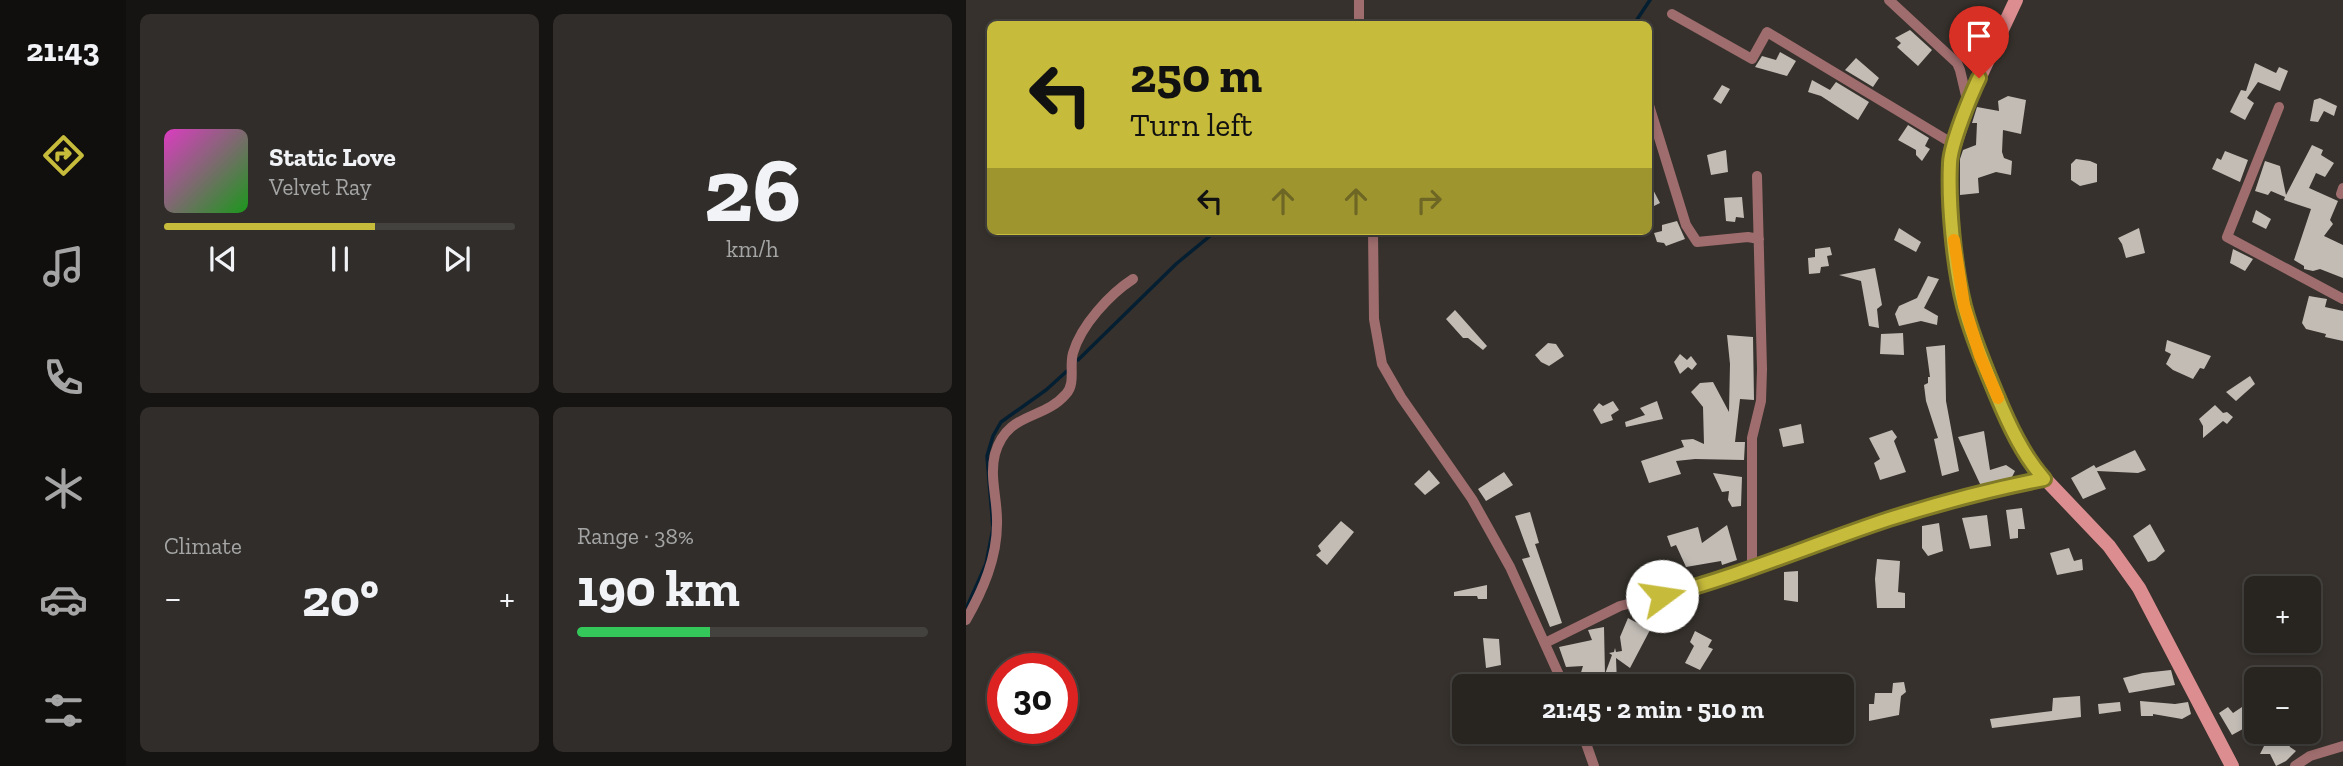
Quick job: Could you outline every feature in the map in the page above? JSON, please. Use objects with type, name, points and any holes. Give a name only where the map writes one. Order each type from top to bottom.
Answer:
[{"type":"main road","points":[[2016,0],[1968,104],[1950,160],[1951,218],[1964,305],[1980,356],[2007,419],[2032,465],[2109,545],[2139,588],[2232,766]]},
{"type":"street","points":[[1359,0],[1359,21]]},
{"type":"street","points":[[1889,0],[1957,63],[1968,104]]},
{"type":"street","points":[[1672,14],[1752,59],[1767,33],[1955,145]]},
{"type":"street","points":[[2279,107],[2227,237],[2343,299]]},
{"type":"street","points":[[1652,115],[1686,225],[1697,242],[1748,237],[1759,239]]},
{"type":"street","points":[[1752,569],[1752,438],[1761,401],[1762,369],[1757,176]]},
{"type":"street","points":[[1373,235],[1374,319],[1382,364],[1401,397],[1472,499],[1510,566],[1559,674]]},
{"type":"street","points":[[966,620],[977,600],[992,560],[998,524],[993,461],[999,443],[1014,424],[1052,406],[1065,395],[1072,382],[1073,354],[1078,342],[1112,293],[1133,279]]},
{"type":"street","points":[[1545,643],[1620,606],[1704,585],[1889,519],[1964,497],[2044,479]]},
{"type":"street","points":[[1587,744],[1594,766]]},
{"type":"street","points":[[2295,766],[2311,756],[2343,746]]},
{"type":"building","points":[[1910,30],[1932,50],[1918,66],[1897,47],[1901,43],[1895,38]]},
{"type":"building","points":[[1780,52],[1796,61],[1787,76],[1755,67],[1762,56],[1776,60]]},
{"type":"building","points":[[1856,58],[1879,78],[1873,87],[1845,70]]},
{"type":"building","points":[[2255,63],[2276,73],[2279,67],[2288,71],[2280,91],[2258,82],[2247,98],[2254,103],[2245,120],[2230,112],[2241,90],[2246,91]]},
{"type":"building","points":[[1812,80],[1830,90],[1836,82],[1869,102],[1858,120],[1821,96],[1808,92]]},
{"type":"building","points":[[1722,85],[1730,89],[1721,104],[1713,99]]},
{"type":"building","points":[[2008,96],[2026,100],[2021,134],[2003,130],[2002,152],[2004,158],[2012,161],[2011,175],[1996,172],[1978,178],[1979,193],[1960,195],[1960,159],[1963,150],[1976,145],[1977,123],[1972,123],[1977,107],[1999,111],[1998,101]]},
{"type":"building","points":[[2320,98],[2337,106],[2334,116],[2324,111],[2318,122],[2310,121],[2314,100]]},
{"type":"building","points":[[1908,125],[1929,138],[1925,146],[1930,149],[1922,161],[1916,155],[1916,150],[1898,140]]},
{"type":"building","points":[[2312,145],[2323,150],[2321,155],[2334,163],[2325,177],[2316,173],[2309,188],[2338,201],[2330,220],[2333,224],[2324,236],[2343,245],[2343,278],[2320,269],[2304,269],[2304,266],[2294,260],[2311,209],[2284,200],[2285,197],[2271,191],[2268,195],[2255,191],[2265,161],[2280,166],[2286,195]]},
{"type":"building","points":[[1726,150],[1728,172],[1711,175],[1707,155]]},
{"type":"building","points":[[2225,151],[2248,160],[2240,182],[2212,169],[2217,158],[2221,160]]},
{"type":"building","points":[[2076,159],[2097,164],[2097,182],[2080,186],[2071,180],[2071,164]]},
{"type":"building","points":[[1652,188],[1660,203],[1652,207]]},
{"type":"building","points":[[1742,197],[1744,218],[1736,217],[1735,222],[1726,221],[1724,198]]},
{"type":"building","points":[[2256,210],[2271,219],[2266,229],[2252,222]]},
{"type":"building","points":[[1677,221],[1685,239],[1666,246],[1657,242],[1654,233],[1662,231],[1662,225]]},
{"type":"building","points":[[1899,228],[1921,242],[1916,252],[1894,240]]},
{"type":"building","points":[[2139,228],[2145,253],[2126,258],[2118,238]]},
{"type":"building","points":[[1830,247],[1832,255],[1827,256],[1829,266],[1821,267],[1820,273],[1809,274],[1808,258],[1815,257],[1815,249]]},
{"type":"building","points":[[2233,249],[2253,259],[2245,271],[2230,263]]},
{"type":"building","points":[[1875,268],[1882,305],[1877,309],[1879,328],[1869,326],[1861,281],[1839,275]]},
{"type":"building","points":[[1928,276],[1939,279],[1924,308],[1938,316],[1937,325],[1921,321],[1899,326],[1895,314],[1899,306],[1917,298]]},
{"type":"building","points":[[2309,296],[2327,299],[2325,307],[2343,311],[2343,341],[2306,329],[2302,323]]},
{"type":"building","points":[[1455,310],[1487,346],[1483,350],[1468,338],[1463,338],[1446,319]]},
{"type":"building","points":[[1903,333],[1904,355],[1880,354],[1881,334]]},
{"type":"building","points":[[1727,335],[1753,337],[1754,400],[1740,399],[1735,442],[1745,442],[1744,460],[1676,461],[1681,474],[1649,483],[1641,461],[1684,447],[1681,440],[1693,439],[1704,444],[1703,407],[1691,392],[1700,383],[1713,382],[1729,412],[1730,364]]},
{"type":"building","points":[[2167,340],[2211,356],[2204,369],[2200,368],[2193,379],[2173,370],[2166,364],[2171,354],[2165,351]]},
{"type":"building","points":[[1548,343],[1556,344],[1564,356],[1549,366],[1535,355]]},
{"type":"building","points":[[1945,345],[1946,401],[1959,471],[1942,476],[1934,439],[1938,438],[1926,401],[1924,385],[1930,377],[1926,347]]},
{"type":"building","points":[[1680,354],[1687,360],[1691,356],[1697,364],[1692,370],[1688,367],[1680,374],[1674,362]]},
{"type":"building","points":[[2250,376],[2255,384],[2236,401],[2226,392]]},
{"type":"building","points":[[1613,401],[1619,410],[1611,415],[1613,420],[1601,424],[1593,410],[1599,403],[1603,406]]},
{"type":"building","points":[[1657,401],[1663,419],[1626,427],[1625,422],[1645,415],[1640,408]]},
{"type":"building","points":[[2215,405],[2223,413],[2227,412],[2233,417],[2227,424],[2223,421],[2203,438],[2203,426],[2199,419]]},
{"type":"building","points":[[1801,424],[1804,443],[1783,447],[1779,429]]},
{"type":"building","points":[[1892,430],[1897,437],[1894,441],[1906,472],[1880,480],[1874,463],[1880,459],[1869,438]]},
{"type":"building","points":[[1984,431],[1990,470],[2006,465],[2015,471],[2011,479],[1981,486],[1958,437]]},
{"type":"building","points":[[2135,450],[2146,470],[2138,473],[2097,471],[2106,489],[2083,499],[2071,478],[2094,465],[2096,468]]},
{"type":"building","points":[[1429,470],[1440,483],[1425,495],[1414,484]]},
{"type":"building","points":[[1504,472],[1513,485],[1486,501],[1478,489]]},
{"type":"building","points":[[1713,473],[1742,477],[1741,506],[1732,507],[1728,500],[1729,491],[1722,492]]},
{"type":"building","points":[[2022,508],[2025,529],[2018,529],[2018,538],[2010,539],[2006,510]]},
{"type":"building","points":[[1530,512],[1539,543],[1535,544],[1562,623],[1550,627],[1522,559],[1530,557],[1515,516]]},
{"type":"building","points":[[1987,515],[1991,546],[1970,549],[1962,518]]},
{"type":"building","points":[[1341,521],[1354,532],[1327,565],[1316,555],[1321,551],[1318,546]]},
{"type":"building","points":[[1939,523],[1943,551],[1928,556],[1922,548],[1922,526]]},
{"type":"building","points":[[2150,524],[2165,551],[2155,560],[2148,562],[2133,536]]},
{"type":"building","points":[[1727,525],[1737,560],[1722,565],[1721,561],[1686,567],[1676,545],[1671,547],[1667,536],[1698,527],[1702,543]]},
{"type":"building","points":[[2069,548],[2074,561],[2082,559],[2083,570],[2057,575],[2050,553]]},
{"type":"building","points":[[1877,559],[1900,561],[1898,592],[1905,593],[1905,608],[1877,608]]},
{"type":"building","points":[[1798,571],[1798,602],[1784,600],[1784,572]]},
{"type":"building","points":[[1487,585],[1487,599],[1454,596],[1454,592]]},
{"type":"building","points":[[1628,618],[1650,630],[1630,668],[1616,658],[1617,674],[1605,674],[1612,655],[1609,653],[1614,652],[1615,648],[1616,652],[1622,651],[1620,637]]},
{"type":"building","points":[[1604,627],[1605,674],[1580,674],[1583,666],[1566,667],[1559,647],[1592,640],[1588,630]]},
{"type":"building","points":[[1695,631],[1712,640],[1708,647],[1713,649],[1700,670],[1685,663],[1694,646],[1690,642]]},
{"type":"building","points":[[1483,638],[1499,639],[1501,665],[1486,668]]},
{"type":"building","points":[[2171,670],[2175,685],[2129,693],[2123,678],[2143,673]]},
{"type":"building","points":[[1904,682],[1906,692],[1901,696],[1899,715],[1869,721],[1869,704],[1874,704],[1875,693],[1892,693],[1893,683]]},
{"type":"building","points":[[2080,696],[2081,717],[1992,728],[1990,719],[2052,711],[2053,698]]},
{"type":"building","points":[[2140,701],[2175,704],[2188,702],[2191,714],[2182,719],[2153,714],[2141,716]]},
{"type":"building","points":[[2120,702],[2121,711],[2099,714],[2098,704]]},
{"type":"building","points":[[2228,707],[2233,713],[2242,707],[2244,728],[2232,735],[2219,713]]},
{"type":"building","points":[[2265,744],[2289,744],[2296,751],[2276,766],[2270,754],[2260,754]]},
{"type":"waterway","points":[[1636,21],[1650,0]]},
{"type":"waterway","points":[[1078,360],[1176,264],[1211,235]]},
{"type":"waterway","points":[[966,609],[986,564],[993,528],[987,456],[993,436],[1001,422],[1046,390],[1067,371]]},
{"type":"slow traffic","points":[[1954,240],[1964,305],[1980,356],[1998,398]]},
{"type":"route","points":[[1662,596],[1752,569],[1889,519],[1964,497],[2044,479],[2032,465],[2007,419],[1980,356],[1964,305],[1951,218],[1950,160],[1979,78]]}]
